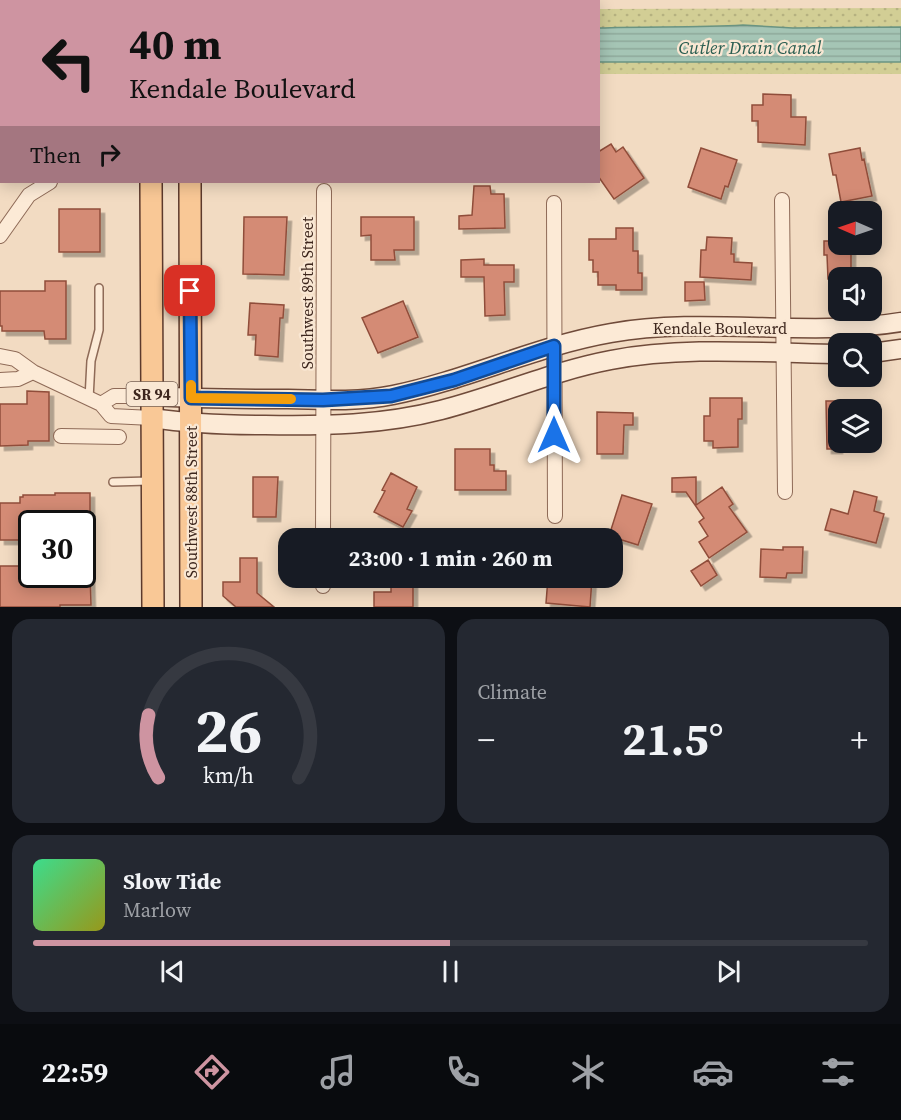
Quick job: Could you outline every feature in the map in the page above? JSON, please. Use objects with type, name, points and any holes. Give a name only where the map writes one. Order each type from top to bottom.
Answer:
[{"type":"main road","name":"SR 94","points":[[152,183],[153,607]]},
{"type":"main road","name":"Southwest 88th Street","points":[[190,183],[191,607]]},
{"type":"street","points":[[0,236],[30,195],[48,183]]},
{"type":"street","name":"Southwest 89th Street","points":[[323,528],[324,191]]},
{"type":"street","points":[[782,200],[785,492]]},
{"type":"street","points":[[554,203],[555,516]]},
{"type":"street","name":"Kendale Boulevard","points":[[152,396],[323,400],[391,396],[454,380],[554,346],[611,333],[673,326],[784,328],[878,326],[901,322]]},
{"type":"street","points":[[882,352],[901,349]]},
{"type":"street","name":"Kendale Boulevard","points":[[152,418],[190,424],[323,426],[378,423],[464,404],[554,373],[611,360],[651,354],[828,354]]},
{"type":"street","points":[[0,356],[15,359],[33,372],[95,402],[111,416],[152,418]]},
{"type":"street","points":[[0,380],[18,379],[33,372]]},
{"type":"street","points":[[95,402],[114,396],[152,396]]},
{"type":"street","points":[[95,402],[101,436]]},
{"type":"street","points":[[61,436],[119,437]]},
{"type":"lane","points":[[95,402],[91,361],[99,330],[99,288]]},
{"type":"lane","points":[[113,482],[152,481]]},
{"type":"shaded area","points":[[901,8],[901,27],[600,28],[600,9]]},
{"type":"shaded area","points":[[600,62],[901,62],[901,74],[600,74]]},
{"type":"water","name":"Cutler Drain Canal","points":[[901,27],[901,62],[600,62],[600,28]]},
{"type":"building","points":[[763,94],[791,95],[791,117],[806,117],[805,145],[758,142],[758,121],[752,121],[752,105],[763,105]]},
{"type":"building","points":[[611,144],[616,152],[623,147],[644,178],[614,199],[600,179],[600,151]]},
{"type":"building","points":[[701,148],[737,160],[728,187],[725,186],[721,199],[688,187]]},
{"type":"building","points":[[860,148],[872,196],[841,201],[829,154]]},
{"type":"building","points":[[474,186],[490,186],[491,194],[504,194],[505,228],[459,229],[459,216],[472,215]]},
{"type":"building","points":[[59,209],[100,209],[100,252],[59,252]]},
{"type":"building","points":[[244,217],[287,217],[284,275],[243,274]]},
{"type":"building","points":[[361,217],[414,217],[414,250],[394,250],[395,260],[371,260],[371,235],[361,236]]},
{"type":"building","points":[[616,228],[633,228],[633,251],[638,251],[638,273],[642,273],[642,290],[616,290],[616,285],[598,285],[598,272],[593,272],[593,260],[589,260],[589,239],[616,239]]},
{"type":"building","points":[[707,237],[732,238],[731,254],[734,254],[734,262],[752,263],[751,280],[700,277],[701,250],[706,250]]},
{"type":"building","points":[[824,241],[828,241],[828,255],[851,255],[851,267],[828,267],[828,279],[827,255],[824,255]]},
{"type":"building","points":[[484,259],[484,265],[514,265],[514,282],[504,282],[505,315],[485,316],[484,277],[461,277],[461,260]]},
{"type":"building","points":[[45,281],[66,281],[66,339],[45,339],[44,331],[2,331],[0,291],[45,291]]},
{"type":"building","points":[[685,282],[704,282],[705,300],[685,301]]},
{"type":"building","points":[[403,301],[418,337],[378,353],[362,318]]},
{"type":"building","points":[[250,303],[284,305],[283,318],[280,318],[278,357],[255,355],[256,335],[248,335]]},
{"type":"building","points":[[27,391],[49,392],[49,441],[28,441],[28,445],[0,446],[0,404],[27,404]]},
{"type":"building","points":[[710,398],[742,398],[742,419],[738,419],[738,447],[713,448],[713,441],[704,441],[704,416],[710,416]]},
{"type":"building","points":[[826,401],[828,401],[828,449]]},
{"type":"building","points":[[597,412],[633,413],[633,425],[624,425],[623,454],[597,454]]},
{"type":"building","points":[[455,449],[490,449],[490,465],[494,465],[494,471],[506,471],[506,490],[455,490]]},
{"type":"building","points":[[391,473],[417,487],[407,509],[412,511],[403,527],[374,512]]},
{"type":"building","points":[[253,477],[278,477],[276,517],[253,517]]},
{"type":"building","points":[[696,477],[696,505],[722,487],[733,504],[729,507],[747,532],[709,558],[699,542],[708,536],[699,522],[704,518],[686,492],[672,492],[672,478]]},
{"type":"building","points":[[854,491],[877,497],[874,511],[884,514],[876,543],[825,530],[831,509],[848,514]]},
{"type":"building","points":[[55,493],[90,493],[90,510],[18,510],[18,540],[0,540],[0,503],[20,503],[20,497],[23,495],[55,495]]},
{"type":"building","points":[[622,495],[652,504],[638,545],[623,540],[623,528],[612,528]]},
{"type":"building","points":[[783,547],[803,547],[802,573],[787,573],[786,578],[760,577],[761,549],[783,550]]},
{"type":"building","points":[[240,558],[257,558],[257,593],[274,607],[236,607],[223,596],[223,582],[240,582]]},
{"type":"building","points":[[708,560],[717,575],[701,586],[691,571]]},
{"type":"building","points":[[0,566],[18,566],[18,588],[90,588],[91,605],[0,607]]},
{"type":"building","points":[[391,588],[413,588],[413,607],[374,607],[374,592],[391,592]]},
{"type":"building","points":[[547,588],[591,588],[590,607],[546,603]]},
{"type":"slow traffic","points":[[191,385],[191,398],[291,399]]},
{"type":"route","points":[[190,291],[191,398],[323,400],[391,396],[454,380],[554,346],[554,435]]}]
